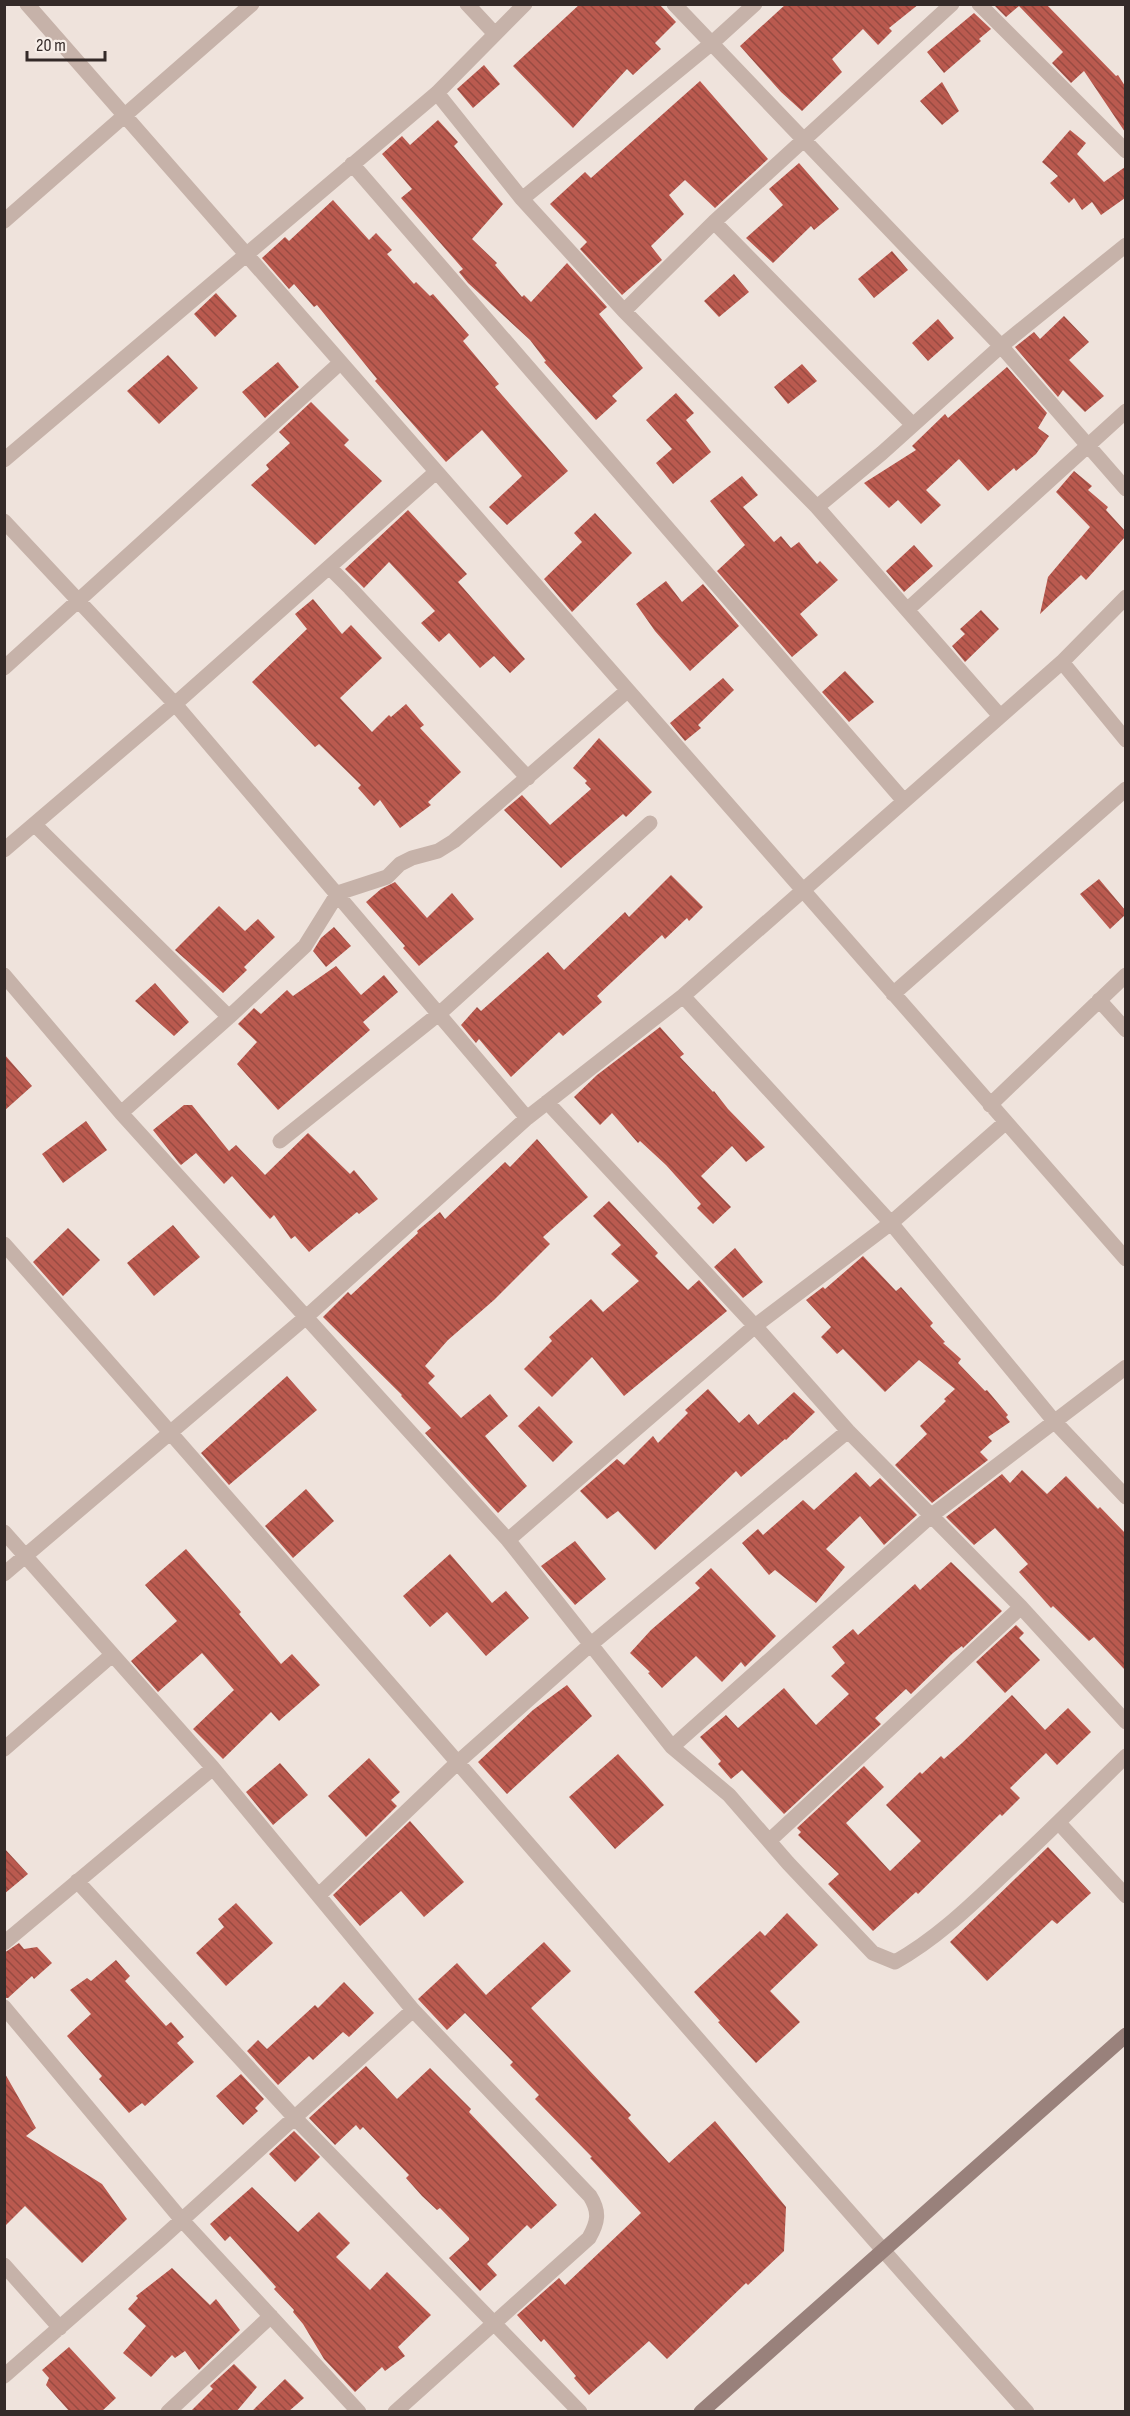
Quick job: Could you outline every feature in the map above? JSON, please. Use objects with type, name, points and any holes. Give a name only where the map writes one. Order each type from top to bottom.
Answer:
[{"type":"main road","points":[[701,2412],[1125,2035]]},
{"type":"street","points":[[27,4],[1125,1259]]},
{"type":"street","points":[[4,221],[252,4]]},
{"type":"street","points":[[467,4],[495,34]]},
{"type":"street","points":[[4,460],[437,93],[525,4]]},
{"type":"street","points":[[674,4],[1001,346],[1125,489]]},
{"type":"street","points":[[522,199],[712,43],[755,4]]},
{"type":"street","points":[[624,311],[714,222],[952,4]]},
{"type":"street","points":[[979,4],[1125,151]]},
{"type":"street","points":[[437,93],[522,199],[624,311],[817,507],[1000,716]]},
{"type":"street","points":[[352,164],[904,801]]},
{"type":"street","points":[[714,222],[913,425]]},
{"type":"street","points":[[817,507],[882,453],[1001,346],[1125,245]]},
{"type":"street","points":[[4,668],[340,363]]},
{"type":"street","points":[[907,610],[1125,411]]},
{"type":"street","points":[[4,850],[175,704],[436,472]]},
{"type":"street","points":[[4,521],[175,704],[527,1118]]},
{"type":"street","points":[[330,568],[528,778]]},
{"type":"street","points":[[4,1574],[305,1318],[527,1118],[683,996],[1062,662],[1125,597]]},
{"type":"street","points":[[1062,662],[1125,740]]},
{"type":"street","points":[[121,1113],[305,946],[338,893],[387,877],[400,864],[438,851],[454,841],[627,691]]},
{"type":"street","points":[[893,994],[1125,789]]},
{"type":"street","points":[[280,1141],[440,1013],[650,823]]},
{"type":"street","points":[[35,825],[229,1017]]},
{"type":"street","points":[[4,975],[121,1113],[508,1540],[672,1747],[729,1795],[873,1953],[895,1962],[920,1948],[946,1928],[1059,1823],[1125,1756]]},
{"type":"street","points":[[990,1105],[1125,975]]},
{"type":"street","points":[[683,996],[891,1223],[1054,1422],[1125,1497]]},
{"type":"street","points":[[1099,1000],[1125,1030]]},
{"type":"street","points":[[547,1102],[755,1326],[848,1431],[1021,1607],[1125,1722]]},
{"type":"street","points":[[508,1540],[755,1326],[891,1223],[1006,1122]]},
{"type":"street","points":[[4,1244],[1027,2412]]},
{"type":"street","points":[[672,1747],[932,1515],[1125,1367]]},
{"type":"street","points":[[318,1895],[458,1762],[590,1645],[848,1431]]},
{"type":"street","points":[[4,1532],[213,1768],[413,2010],[590,2196],[597,2208],[597,2224],[589,2238],[395,2412]]},
{"type":"street","points":[[769,1841],[1021,1607]]},
{"type":"street","points":[[4,1749],[112,1655]]},
{"type":"street","points":[[4,1943],[213,1768]]},
{"type":"street","points":[[1059,1823],[1125,1896]]},
{"type":"street","points":[[77,1881],[294,2117],[580,2412]]},
{"type":"street","points":[[4,2007],[181,2219],[359,2412]]},
{"type":"street","points":[[4,2376],[413,2010]]},
{"type":"street","points":[[4,2265],[60,2328]]},
{"type":"street","points":[[168,2412],[271,2316]]},
{"type":"building","points":[[580,4],[659,4],[676,22],[655,43],[661,49],[633,75],[627,69],[573,128],[513,66]]},
{"type":"building","points":[[786,4],[919,4],[889,28],[892,31],[878,45],[863,29],[832,59],[842,72],[802,111],[781,92],[740,46]]},
{"type":"building","points":[[993,4],[1046,4],[1116,76],[1118,75],[1125,86],[1125,132],[1084,71],[1071,83],[1052,63],[1063,52],[1019,6],[1006,17]]},
{"type":"building","points":[[974,13],[991,29],[979,39],[981,41],[944,73],[927,52]]},
{"type":"building","points":[[484,65],[500,84],[473,108],[457,89]]},
{"type":"building","points":[[700,81],[768,159],[715,208],[685,180],[669,195],[684,214],[651,246],[662,260],[622,295],[580,249],[587,242],[550,204],[585,172],[591,178]]},
{"type":"building","points":[[942,82],[959,111],[942,125],[920,101]]},
{"type":"building","points":[[438,120],[458,142],[454,146],[503,204],[472,239],[497,263],[495,265],[522,297],[524,295],[531,302],[567,263],[607,307],[599,314],[643,368],[612,396],[617,401],[596,420],[544,362],[546,361],[530,340],[468,283],[459,272],[463,269],[401,198],[412,189],[382,154],[402,136],[410,145]]},
{"type":"building","points":[[1070,130],[1086,143],[1077,154],[1104,182],[1125,167],[1125,198],[1101,215],[1092,202],[1082,210],[1074,198],[1069,203],[1050,183],[1058,176],[1042,162]]},
{"type":"building","points":[[799,163],[839,209],[814,230],[811,226],[773,263],[746,238],[783,205],[769,189]]},
{"type":"building","points":[[333,200],[369,240],[376,233],[392,250],[387,254],[414,284],[416,282],[430,296],[433,294],[469,335],[463,341],[499,384],[495,387],[568,471],[507,525],[489,507],[522,476],[482,430],[446,462],[375,381],[377,379],[317,305],[314,307],[294,284],[289,289],[262,258],[285,237],[289,241]]},
{"type":"building","points":[[892,251],[908,270],[874,298],[858,279]]},
{"type":"building","points":[[734,274],[749,292],[719,317],[704,301]]},
{"type":"building","points":[[216,293],[237,316],[215,337],[194,314]]},
{"type":"building","points":[[1064,316],[1089,342],[1069,360],[1104,396],[1085,412],[1063,390],[1058,397],[1015,347],[1034,332],[1040,339]]},
{"type":"building","points":[[938,319],[954,338],[928,361],[912,343]]},
{"type":"building","points":[[168,355],[198,388],[159,424],[127,391]]},
{"type":"building","points":[[278,362],[299,387],[265,418],[242,392]]},
{"type":"building","points":[[802,364],[817,381],[788,404],[774,387]]},
{"type":"building","points":[[1007,367],[1047,413],[1038,428],[1049,436],[1036,454],[1016,471],[1014,468],[988,491],[959,459],[926,490],[941,505],[921,524],[898,500],[889,508],[864,483],[916,450],[912,446],[945,414],[948,418]]},
{"type":"building","points":[[676,393],[694,413],[686,420],[711,452],[673,484],[656,463],[672,449],[646,420]]},
{"type":"building","points":[[311,402],[349,440],[344,445],[382,481],[315,545],[251,485],[269,469],[266,465],[290,443],[279,432]]},
{"type":"building","points":[[1074,471],[1092,486],[1088,490],[1108,507],[1106,510],[1125,531],[1125,537],[1086,580],[1081,575],[1040,614],[1048,577],[1090,527],[1056,492]]},
{"type":"building","points":[[742,476],[758,495],[743,507],[774,542],[781,536],[791,548],[799,542],[817,564],[820,561],[838,580],[800,614],[818,635],[792,657],[717,571],[745,545],[710,501]]},
{"type":"building","points":[[408,510],[467,574],[458,582],[525,659],[510,673],[494,656],[480,668],[449,633],[439,642],[421,623],[435,611],[389,562],[364,588],[345,569]]},
{"type":"building","points":[[595,513],[632,553],[572,612],[544,579],[582,542],[574,533]]},
{"type":"building","points":[[914,545],[933,566],[904,592],[886,571]]},
{"type":"building","points":[[666,581],[682,602],[703,584],[739,626],[690,671],[655,631],[636,604]]},
{"type":"building","points":[[313,599],[342,634],[351,625],[382,658],[340,698],[372,732],[389,715],[391,717],[406,704],[424,725],[420,728],[461,772],[428,802],[431,805],[400,828],[380,800],[374,806],[358,788],[361,785],[319,744],[315,747],[252,682],[307,629],[295,614]]},
{"type":"building","points":[[981,610],[999,629],[965,662],[952,646],[965,634],[960,629]]},
{"type":"building","points":[[845,671],[874,702],[849,722],[822,692]]},
{"type":"building","points":[[723,678],[734,690],[698,725],[701,728],[685,741],[670,723]]},
{"type":"building","points":[[599,738],[652,792],[626,817],[623,814],[561,868],[504,810],[522,795],[550,825],[591,789],[585,783],[587,781],[573,768]]},
{"type":"building","points":[[671,875],[703,907],[689,921],[687,918],[665,939],[662,935],[597,996],[602,1002],[563,1036],[559,1032],[511,1077],[479,1039],[476,1043],[461,1025],[477,1007],[481,1011],[548,952],[564,970],[625,912],[629,917]]},
{"type":"building","points":[[1099,879],[1125,910],[1125,915],[1110,929],[1080,894]]},
{"type":"building","points":[[395,882],[427,918],[452,893],[474,919],[419,966],[403,948],[405,946],[366,902],[381,889]]},
{"type":"building","points":[[219,906],[245,931],[258,919],[275,937],[244,967],[247,970],[223,993],[175,950]]},
{"type":"building","points":[[334,927],[351,946],[326,967],[313,951],[321,938]]},
{"type":"building","points":[[336,966],[361,995],[384,975],[398,992],[363,1022],[370,1030],[278,1110],[237,1064],[257,1042],[238,1024],[254,1008],[261,1014],[287,990],[293,996]]},
{"type":"building","points":[[155,983],[189,1022],[174,1036],[135,1001]]},
{"type":"building","points":[[660,1027],[684,1054],[680,1057],[765,1147],[746,1162],[732,1146],[701,1176],[731,1207],[713,1224],[697,1208],[701,1204],[666,1165],[640,1141],[638,1143],[612,1113],[600,1125],[574,1097],[597,1075]]},
{"type":"building","points":[[4,1054],[32,1086],[4,1111]]},
{"type":"building","points":[[184,1105],[192,1105],[229,1151],[236,1145],[265,1175],[308,1133],[350,1174],[354,1170],[378,1199],[359,1214],[357,1212],[309,1252],[295,1236],[291,1239],[274,1215],[270,1219],[232,1176],[224,1184],[196,1153],[181,1165],[179,1163],[153,1130]]},
{"type":"building","points":[[86,1121],[107,1150],[63,1183],[42,1154]]},
{"type":"building","points":[[537,1139],[588,1197],[543,1237],[550,1244],[494,1300],[448,1340],[425,1366],[435,1376],[428,1383],[461,1418],[490,1394],[508,1416],[485,1436],[527,1486],[498,1513],[425,1433],[431,1428],[402,1395],[323,1317],[348,1292],[351,1295],[418,1233],[417,1231],[440,1212],[445,1219],[505,1162],[510,1167]]},
{"type":"building","points":[[609,1201],[658,1253],[655,1256],[688,1290],[699,1280],[727,1311],[624,1396],[592,1357],[552,1397],[524,1369],[552,1341],[549,1337],[591,1299],[603,1312],[639,1281],[611,1254],[621,1245],[593,1216]]},
{"type":"building","points":[[173,1225],[200,1257],[154,1296],[127,1263]]},
{"type":"building","points":[[68,1228],[100,1260],[63,1296],[33,1262]]},
{"type":"building","points":[[735,1248],[763,1282],[743,1298],[714,1267]]},
{"type":"building","points":[[863,1256],[896,1291],[901,1287],[933,1323],[930,1326],[945,1342],[943,1343],[961,1359],[958,1363],[985,1391],[987,1390],[1008,1415],[1006,1417],[1010,1422],[988,1437],[992,1441],[980,1452],[988,1460],[932,1503],[895,1465],[927,1434],[920,1426],[955,1389],[919,1360],[885,1392],[843,1349],[837,1354],[821,1337],[831,1327],[806,1300],[823,1287],[825,1289]]},
{"type":"building","points":[[287,1376],[317,1410],[229,1485],[201,1453]]},
{"type":"building","points":[[708,1389],[739,1423],[749,1414],[758,1425],[794,1392],[815,1412],[786,1440],[741,1477],[736,1471],[655,1550],[618,1511],[607,1519],[580,1491],[617,1459],[624,1465],[653,1436],[658,1443],[688,1413],[685,1410]]},
{"type":"building","points":[[539,1406],[573,1442],[553,1462],[518,1426]]},
{"type":"building","points":[[1022,1470],[1047,1494],[1066,1476],[1125,1533],[1125,1670],[1094,1637],[1089,1641],[1053,1606],[1051,1608],[1019,1572],[1028,1564],[995,1528],[974,1545],[946,1517],[1002,1474],[1010,1483]]},
{"type":"building","points":[[856,1472],[870,1487],[880,1478],[917,1515],[884,1545],[860,1516],[826,1549],[845,1567],[816,1603],[775,1570],[769,1575],[742,1543],[758,1529],[763,1535],[803,1500],[814,1510]]},
{"type":"building","points":[[306,1489],[334,1521],[293,1558],[265,1526]]},
{"type":"building","points":[[575,1541],[606,1579],[575,1605],[541,1566]]},
{"type":"building","points":[[186,1549],[241,1612],[239,1614],[281,1664],[292,1654],[320,1685],[279,1721],[271,1712],[223,1759],[193,1729],[234,1690],[202,1653],[158,1692],[131,1661],[177,1621],[145,1585]]},
{"type":"building","points":[[450,1554],[492,1603],[506,1591],[529,1618],[486,1656],[447,1612],[430,1627],[403,1596]]},
{"type":"building","points":[[951,1562],[1002,1611],[963,1648],[962,1646],[953,1653],[911,1694],[906,1689],[875,1718],[881,1724],[784,1814],[742,1770],[731,1779],[718,1764],[721,1761],[700,1737],[726,1715],[738,1728],[784,1688],[816,1725],[849,1694],[831,1676],[845,1663],[832,1647],[853,1629],[858,1635],[915,1584],[920,1590]]},
{"type":"building","points":[[711,1568],[776,1636],[745,1667],[741,1662],[722,1682],[696,1656],[662,1688],[648,1673],[650,1672],[630,1653],[651,1630],[700,1588],[695,1583]]},
{"type":"building","points":[[1016,1625],[1024,1633],[1019,1638],[1040,1660],[1005,1693],[976,1662]]},
{"type":"building","points":[[567,1685],[592,1716],[507,1794],[478,1762],[533,1710]]},
{"type":"building","points":[[1012,1695],[1045,1730],[1068,1708],[1091,1732],[1057,1765],[1046,1753],[1010,1788],[1020,1798],[1002,1816],[1000,1814],[918,1894],[916,1892],[873,1931],[828,1884],[839,1874],[798,1835],[801,1832],[797,1828],[864,1766],[884,1787],[846,1823],[890,1871],[921,1841],[886,1805],[920,1772],[922,1774],[941,1756],[944,1759]]},
{"type":"building","points":[[618,1754],[664,1805],[615,1849],[569,1797]]},
{"type":"building","points":[[369,1758],[400,1792],[391,1800],[397,1806],[366,1837],[328,1796]]},
{"type":"building","points":[[280,1763],[308,1795],[273,1825],[246,1792]]},
{"type":"building","points":[[410,1821],[464,1882],[424,1917],[401,1891],[360,1926],[333,1895]]},
{"type":"building","points":[[1048,1847],[1091,1893],[1057,1924],[1052,1920],[987,1981],[950,1942]]},
{"type":"building","points":[[4,1848],[28,1874],[4,1894]]},
{"type":"building","points":[[236,1903],[273,1943],[226,1986],[196,1953],[224,1927],[218,1919]]},
{"type":"building","points":[[787,1913],[818,1945],[770,1991],[800,2022],[756,2063],[694,1992],[760,1931],[765,1936]]},
{"type":"building","points":[[544,1942],[571,1971],[531,2008],[631,2115],[628,2118],[669,2163],[715,2121],[786,2207],[784,2251],[748,2285],[746,2283],[667,2359],[649,2341],[589,2395],[544,2339],[541,2342],[517,2315],[559,2278],[565,2285],[641,2213],[590,2158],[592,2157],[535,2099],[539,2095],[510,2065],[513,2062],[465,2013],[447,2030],[418,1999],[457,1963],[486,1995]]},
{"type":"building","points":[[19,1943],[24,1949],[37,1947],[52,1963],[34,1979],[32,1976],[8,1998],[4,1998],[4,1953]]},
{"type":"building","points":[[116,1960],[130,1976],[125,1981],[166,2026],[171,2022],[184,2037],[177,2043],[194,2062],[145,2106],[142,2103],[129,2113],[99,2079],[102,2076],[67,2036],[91,2014],[70,1990],[87,1978],[91,1981]]},
{"type":"building","points":[[344,1982],[374,2013],[349,2037],[343,2032],[313,2060],[309,2056],[278,2085],[247,2051],[258,2040],[267,2049],[315,2005],[318,2008]]},
{"type":"building","points":[[366,2066],[397,2099],[430,2068],[471,2109],[469,2112],[557,2205],[531,2229],[527,2225],[487,2264],[497,2275],[480,2291],[449,2258],[469,2238],[440,2208],[437,2210],[422,2196],[406,2178],[409,2175],[363,2127],[360,2130],[356,2125],[335,2145],[309,2118]]},
{"type":"building","points":[[4,2072],[36,2128],[26,2136],[102,2184],[127,2219],[82,2263],[25,2206],[4,2227]]},
{"type":"building","points":[[241,2074],[264,2099],[255,2108],[258,2111],[243,2125],[216,2096]]},
{"type":"building","points":[[294,2131],[320,2157],[295,2182],[269,2154]]},
{"type":"building","points":[[252,2187],[298,2232],[319,2212],[350,2243],[336,2257],[370,2290],[387,2272],[431,2315],[398,2347],[405,2356],[385,2371],[382,2367],[355,2392],[324,2359],[293,2312],[294,2310],[274,2289],[276,2287],[230,2236],[225,2241],[210,2224]]},
{"type":"building","points":[[172,2268],[210,2305],[216,2299],[240,2330],[199,2370],[185,2351],[175,2358],[172,2355],[151,2377],[123,2353],[146,2326],[128,2309],[138,2298],[136,2296]]},
{"type":"building","points":[[69,2347],[116,2398],[101,2412],[70,2412],[46,2385],[49,2378],[42,2370]]},
{"type":"building","points":[[234,2364],[257,2387],[236,2412],[190,2412],[213,2389],[210,2386]]},
{"type":"building","points":[[285,2379],[304,2398],[288,2412],[251,2412]]}]
